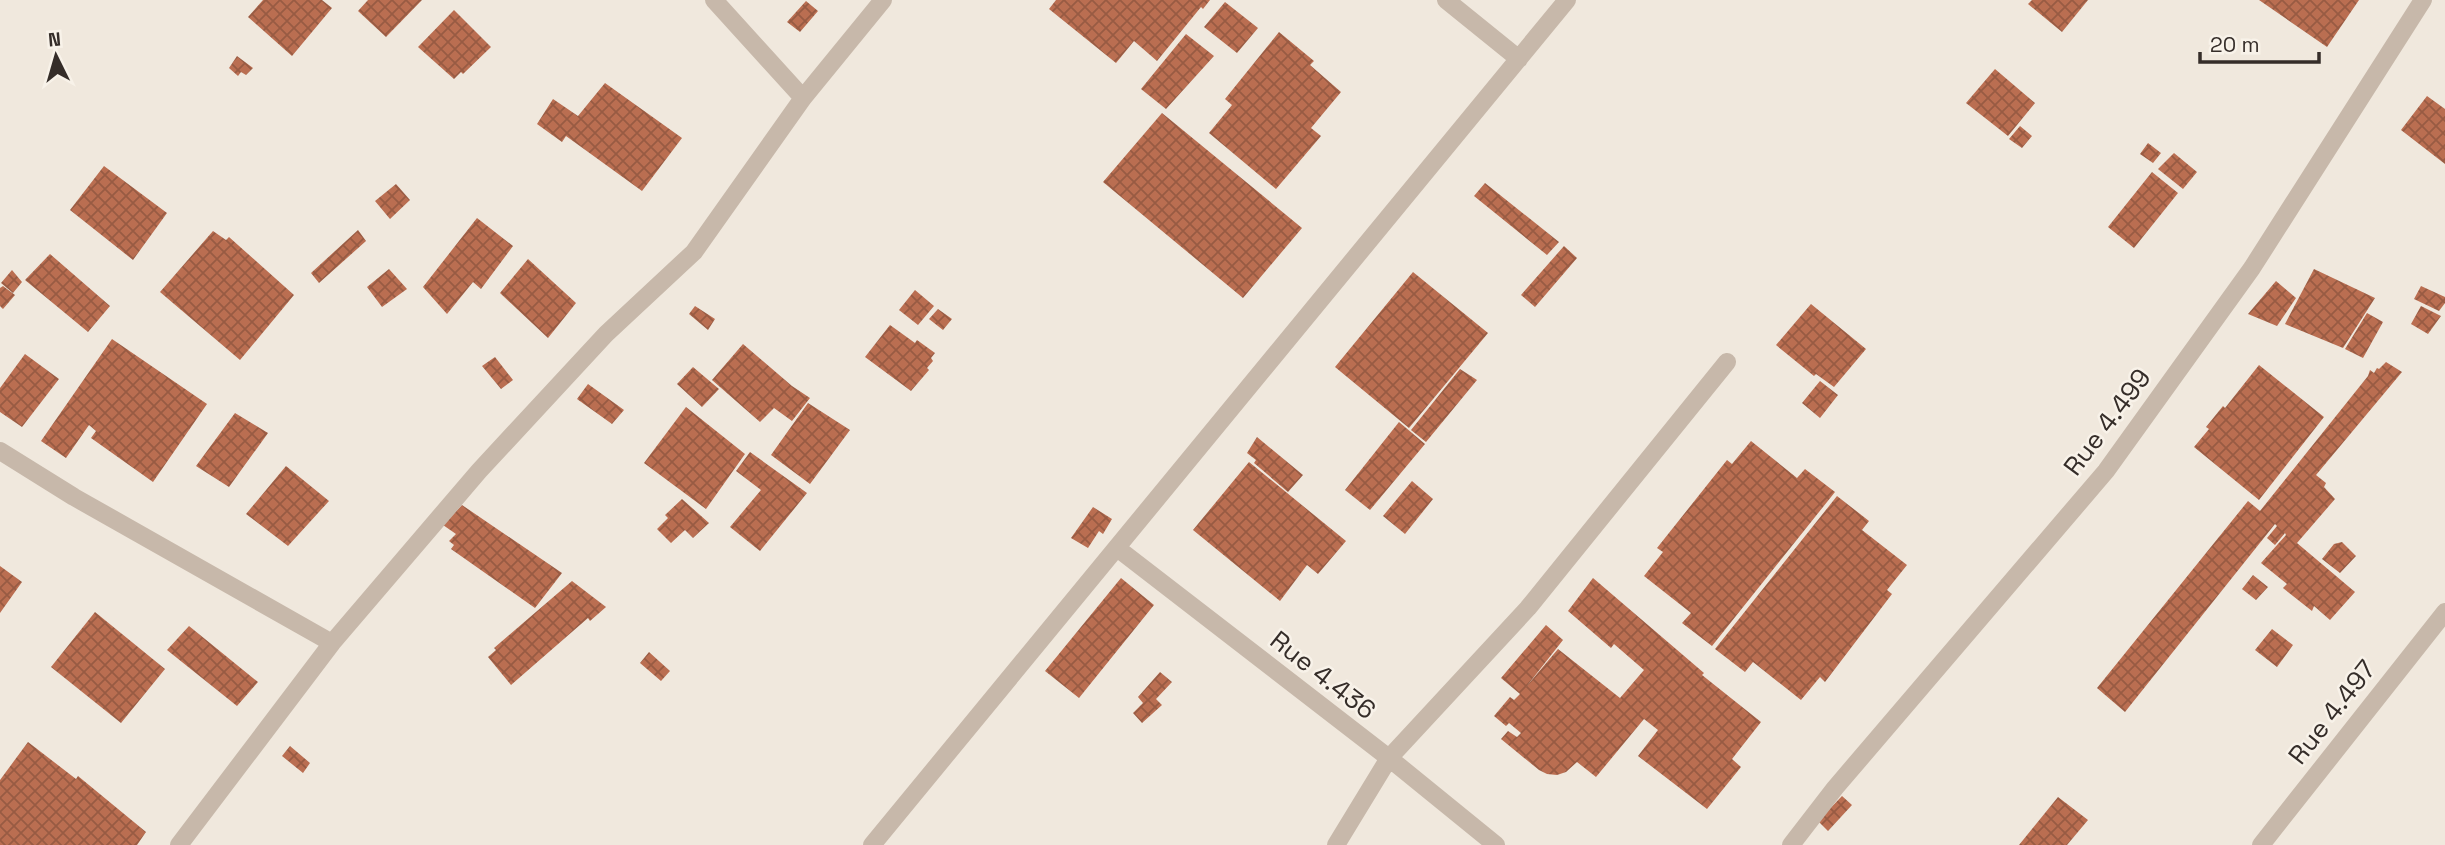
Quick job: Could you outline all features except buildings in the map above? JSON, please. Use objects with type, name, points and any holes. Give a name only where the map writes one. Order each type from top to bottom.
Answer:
[{"type":"street","points":[[714,0],[803,98]]},
{"type":"street","points":[[179,845],[332,643],[479,471],[597,344],[694,253],[803,98],[883,0]]},
{"type":"street","points":[[1446,0],[1519,59]]},
{"type":"street","points":[[872,845],[1567,0]]},
{"type":"street","name":"Rue 4.499","points":[[1791,845],[1835,788],[2106,471],[2252,268],[2423,0]]},
{"type":"street","points":[[1336,845],[1389,758],[1528,608],[1727,362]]},
{"type":"street","points":[[0,451],[74,497],[332,643]]},
{"type":"street","name":"Rue 4.436","points":[[1117,548],[1389,758],[1496,845]]},
{"type":"street","name":"Rue 4.497","points":[[2261,845],[2445,612]]}]
